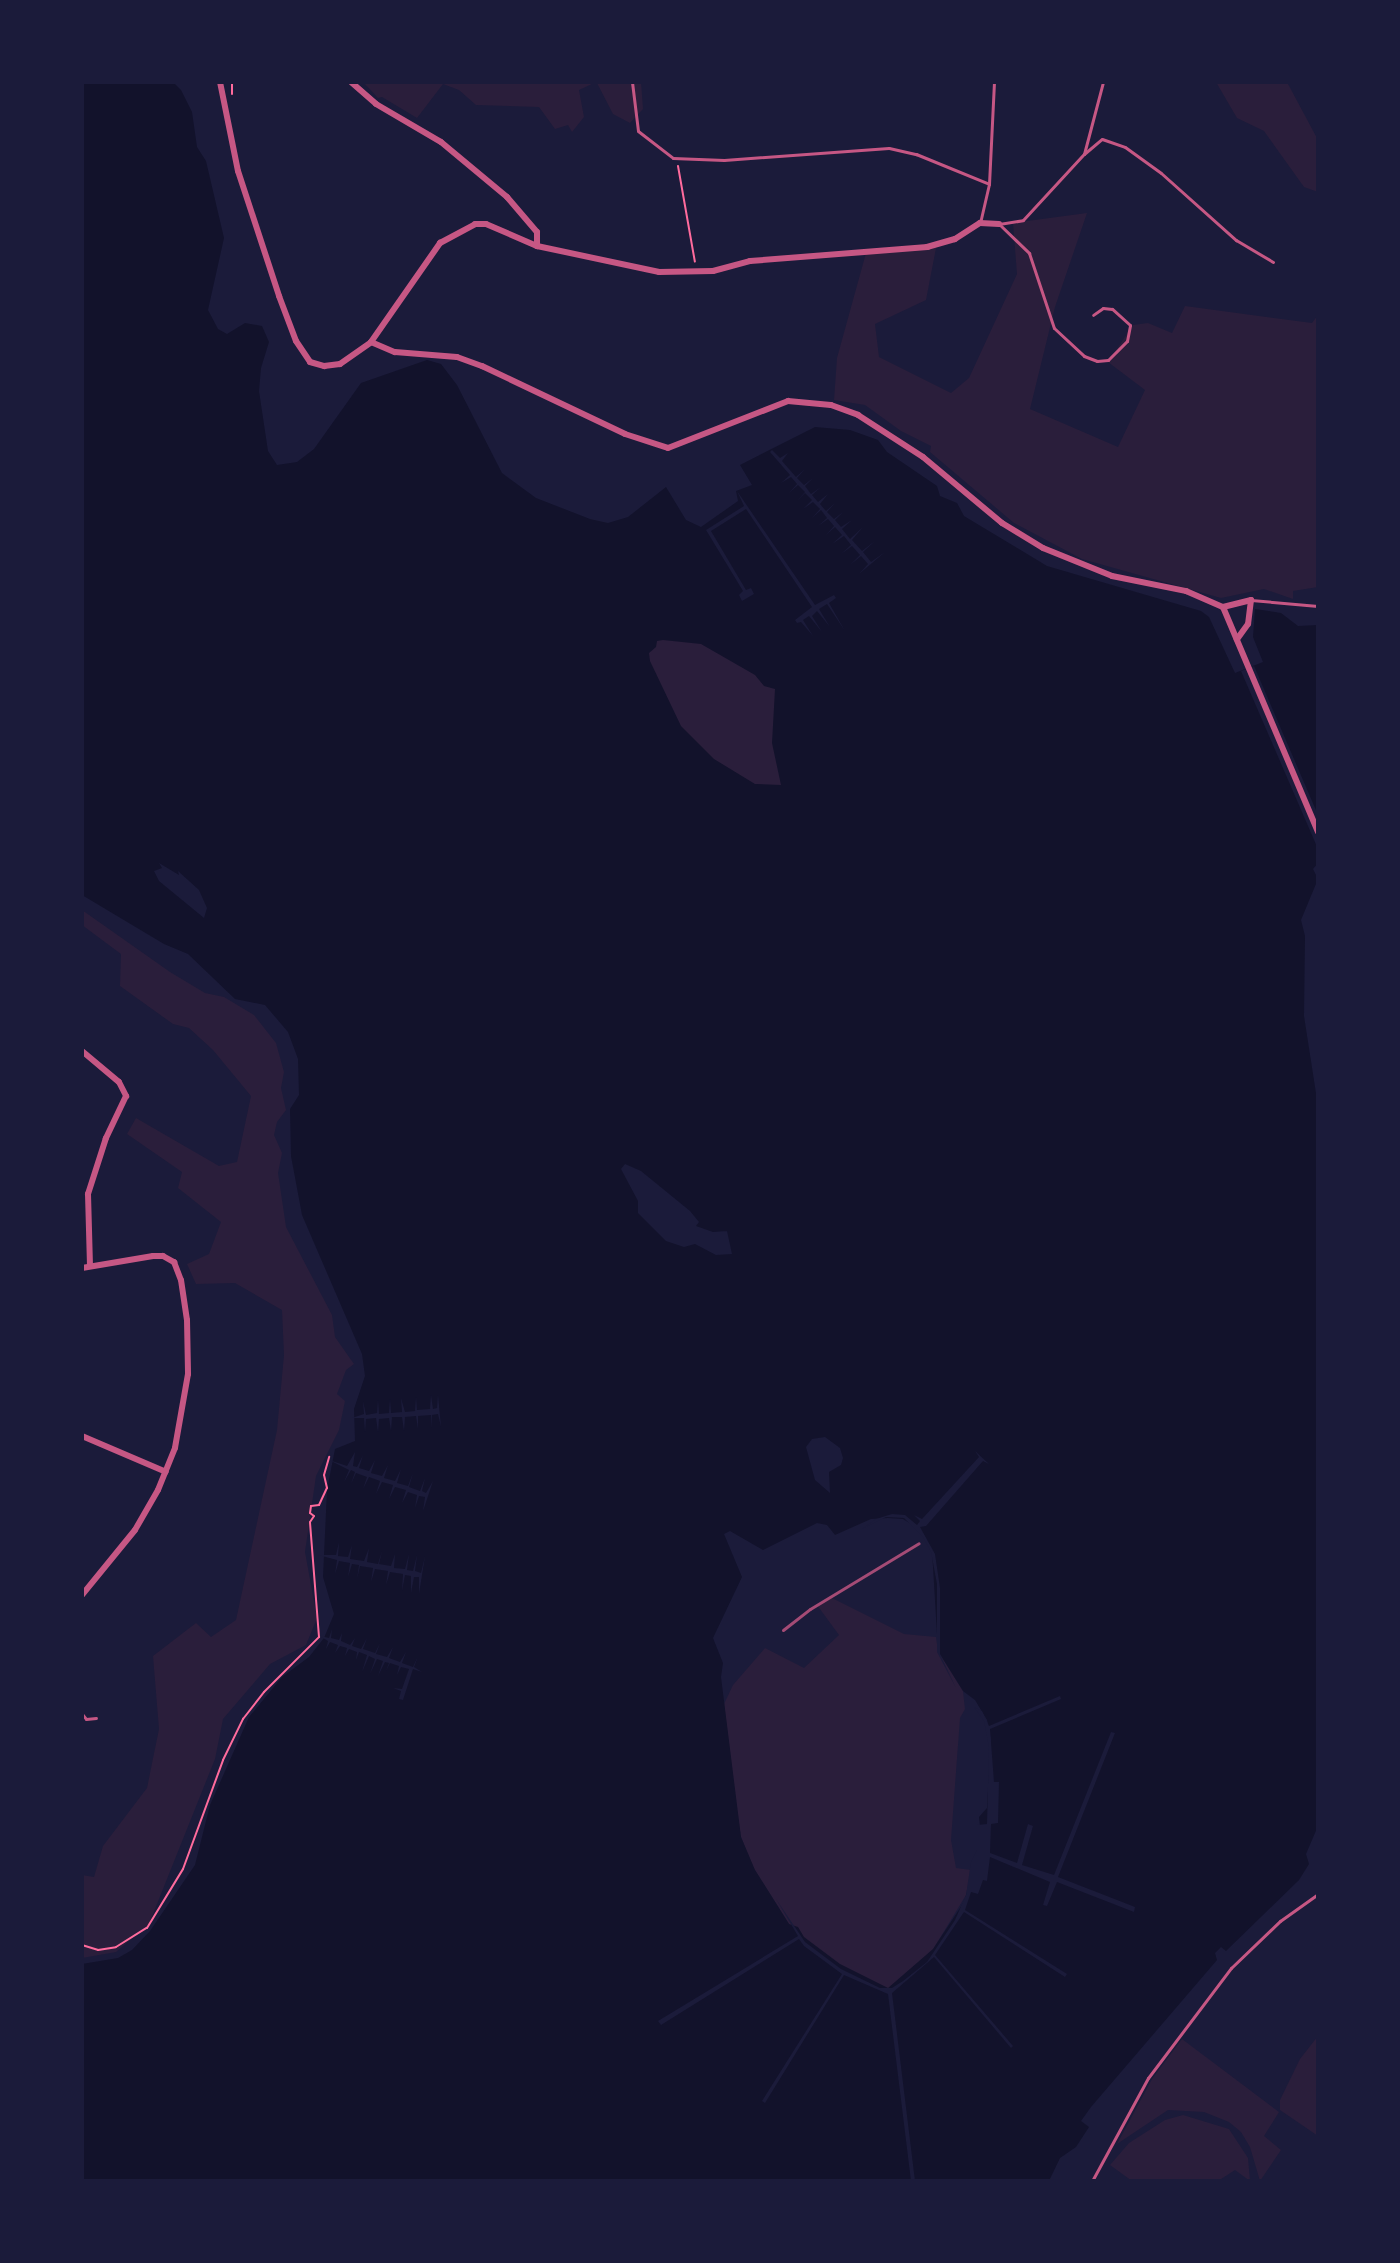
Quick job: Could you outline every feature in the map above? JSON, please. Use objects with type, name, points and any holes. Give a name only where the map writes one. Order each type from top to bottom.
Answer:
[{"type":"street","points":[[220,82],[238,171],[279,296],[305,357],[324,366],[340,364],[371,342],[440,243],[464,228],[486,224],[537,246],[628,267],[699,272],[779,258],[927,247],[955,239],[980,223],[999,224]]},
{"type":"street","points":[[351,82],[376,104],[441,142],[507,197],[537,232],[537,246]]},
{"type":"street","points":[[371,342],[395,352],[426,352],[482,366],[656,446],[677,445],[788,401],[831,405],[858,415],[907,445],[1002,523],[1043,548],[1112,576],[1186,591],[1223,607],[1251,600],[1248,624],[1237,639]]},
{"type":"street","points":[[1223,607],[1318,832]]},
{"type":"street","points":[[82,1051],[119,1082],[126,1096],[106,1138],[88,1194],[90,1266]]},
{"type":"street","points":[[82,1268],[163,1256],[178,1268],[187,1320],[188,1374],[183,1414],[166,1472],[135,1530],[82,1595]]},
{"type":"street","points":[[82,1436],[166,1472]]},
{"type":"lane","points":[[632,82],[638,131],[677,159],[724,160],[889,148],[916,154],[989,184]]},
{"type":"lane","points":[[980,223],[989,184],[994,82]]},
{"type":"lane","points":[[1084,154],[1103,82]]},
{"type":"lane","points":[[999,224],[1023,220],[1084,154],[1102,139],[1125,147],[1161,173],[1236,240],[1273,262]]},
{"type":"lane","points":[[999,224],[1029,253],[1054,328],[1084,356],[1106,361],[1127,341],[1130,325],[1112,309],[1103,308],[1093,315]]},
{"type":"lane","points":[[1251,600],[1318,606]]},
{"type":"lane","points":[[82,1714],[86,1719],[96,1718]]},
{"type":"lane","points":[[1092,2181],[1148,2078],[1231,1968],[1280,1921],[1318,1894]]},
{"type":"path","points":[[677,159],[695,263]]},
{"type":"path","points":[[82,1945],[98,1950],[122,1945],[147,1928],[183,1869],[223,1760],[243,1719],[264,1692],[319,1637],[310,1522],[314,1516],[310,1513],[311,1506],[319,1505],[327,1488],[324,1475],[329,1457]]},
{"type":"shaded area","points":[[82,82],[173,82],[181,90],[192,112],[197,147],[206,161],[224,238],[208,310],[218,329],[227,334],[245,323],[262,326],[269,342],[261,368],[259,391],[268,451],[277,465],[297,462],[314,449],[361,383],[427,360],[441,364],[457,385],[502,473],[536,498],[590,519],[608,523],[628,517],[666,487],[686,520],[701,527],[738,501],[736,491],[752,485],[740,465],[815,427],[850,430],[878,440],[887,452],[937,486],[940,496],[957,503],[964,516],[1047,566],[1201,611],[1209,617],[1235,673],[1263,662],[1253,637],[1255,609],[1281,613],[1298,626],[1318,625],[1318,863],[1313,869],[1318,879],[1301,920],[1305,936],[1304,1016],[1318,1106],[1318,1826],[1306,1854],[1309,1864],[1299,1880],[1226,1951],[1221,1947],[1215,1953],[1217,1960],[1091,2107],[1081,2121],[1089,2127],[1076,2147],[1060,2158],[1049,2181],[82,2181],[82,1964],[118,1958],[132,1950],[150,1931],[195,1865],[210,1805],[249,1717],[282,1677],[309,1657],[324,1638],[334,1614],[323,1577],[327,1490],[335,1449],[355,1441],[354,1409],[365,1376],[362,1354],[302,1215],[291,1156],[290,1109],[299,1095],[298,1059],[288,1032],[265,1005],[235,999],[188,954],[164,944],[82,895]],"holes":[[[657,641],[701,644],[755,675],[764,686],[775,689],[772,743],[781,785],[755,784],[714,759],[681,726],[650,661],[649,653],[656,647]],[[159,863],[179,875],[178,871],[199,890],[207,908],[204,918],[159,881],[154,871],[162,868]],[[625,1164],[641,1171],[690,1211],[699,1222],[696,1226],[713,1232],[727,1231],[732,1254],[716,1255],[695,1244],[684,1247],[666,1241],[638,1213],[638,1201],[621,1169]],[[825,1437],[840,1448],[843,1458],[841,1465],[829,1472],[830,1493],[815,1480],[806,1447],[812,1439]],[[888,1518],[903,1519],[924,1535],[932,1550],[938,1651],[963,1691],[975,1700],[987,1720],[991,1740],[987,1808],[979,1817],[982,1844],[964,1902],[933,1949],[888,1988],[840,1964],[804,1937],[798,1927],[789,1924],[755,1870],[741,1837],[721,1677],[723,1663],[713,1638],[742,1577],[724,1534],[730,1531],[763,1550],[817,1523],[827,1525],[835,1535],[871,1519]]]},
{"type":"shaded area","points":[[363,82],[641,82],[643,109],[630,123],[613,114],[597,83],[594,83],[579,90],[584,117],[572,132],[568,125],[555,129],[539,107],[476,105],[459,90],[443,84],[417,118],[382,97],[378,98]]},
{"type":"shaded area","points":[[1216,82],[1288,84],[1318,140],[1318,192],[1304,187],[1264,131],[1237,118]]},
{"type":"shaded area","points":[[1087,213],[1055,307],[1030,409],[1118,447],[1145,390],[1108,362],[1133,325],[1148,323],[1172,333],[1185,306],[1312,323],[1318,315],[1318,587],[1293,591],[1293,599],[1264,589],[1221,598],[1082,559],[1014,523],[930,452],[931,446],[901,431],[865,405],[834,400],[837,358],[866,253],[937,243],[926,300],[875,324],[879,357],[951,393],[969,378],[1017,274],[1013,223]]},
{"type":"shaded area","points":[[764,576],[816,878],[574,633]]},
{"type":"shaded area","points":[[82,910],[170,972],[205,993],[224,997],[254,1015],[276,1043],[284,1072],[281,1088],[286,1110],[277,1122],[274,1135],[282,1153],[278,1173],[286,1227],[332,1315],[335,1337],[354,1364],[346,1370],[337,1394],[345,1401],[339,1430],[316,1476],[305,1552],[317,1618],[306,1645],[270,1664],[223,1719],[215,1759],[149,1924],[116,1952],[82,1958],[82,1875],[94,1877],[103,1846],[147,1788],[159,1729],[153,1656],[196,1623],[211,1637],[236,1620],[277,1430],[284,1355],[282,1310],[235,1283],[196,1284],[187,1264],[209,1254],[221,1222],[178,1188],[182,1172],[127,1134],[136,1118],[219,1166],[237,1162],[251,1096],[213,1050],[189,1028],[173,1024],[120,986],[121,954],[82,925]]},
{"type":"shaded area","points":[[832,1598],[904,1634],[936,1637],[938,1651],[963,1691],[965,1709],[960,1718],[951,1840],[956,1868],[971,1870],[966,1895],[926,1961],[889,1989],[836,1969],[789,1924],[753,1867],[741,1837],[737,1810],[724,1704],[733,1685],[765,1648],[804,1668],[839,1635],[817,1605]]},
{"type":"shaded area","points":[[1318,2036],[1318,2136],[1280,2110],[1280,2100],[1300,2059]]},
{"type":"shaded area","points":[[1182,2039],[1279,2112],[1264,2136],[1281,2150],[1260,2181],[1250,2147],[1241,2132],[1229,2122],[1204,2112],[1168,2110],[1117,2144],[1152,2079]]},
{"type":"shaded area","points":[[1183,2115],[1229,2129],[1248,2158],[1250,2181],[1235,2170],[1218,2181],[1132,2181],[1110,2165],[1129,2143],[1165,2120]]},
{"type":"pier","points":[[772,450],[780,458],[788,453],[782,461],[796,477],[805,469],[797,478],[804,485],[813,478],[805,486],[811,494],[821,487],[812,495],[818,502],[828,494],[820,504],[826,511],[835,503],[827,512],[834,519],[843,512],[835,520],[841,527],[852,520],[842,529],[850,539],[863,527],[852,540],[862,551],[875,541],[863,552],[871,562],[885,552],[859,574],[868,564],[861,556],[850,565],[860,555],[852,546],[841,554],[851,545],[844,536],[832,544],[842,535],[835,527],[826,535],[834,526],[828,519],[818,526],[827,518],[821,510],[812,518],[820,509],[813,502],[803,509],[812,500],[805,493],[797,501],[805,492],[798,485],[789,493],[797,484],[791,477],[781,483],[790,475],[770,452]]},
{"type":"pier","points":[[737,491],[815,605],[834,595],[836,598],[829,603],[845,631],[827,604],[819,609],[830,627],[817,611],[812,616],[822,632],[809,616],[803,620],[813,636],[801,622],[797,623],[795,620],[812,607],[746,509],[711,531],[746,590],[751,588],[754,594],[742,601],[739,595],[743,591],[706,530],[744,506]]},
{"type":"pier","points":[[1254,666],[1318,815],[1318,849],[1241,671]]},
{"type":"pier","points":[[431,1395],[433,1409],[437,1408],[438,1395],[441,1427],[438,1414],[432,1415],[432,1428],[431,1415],[418,1416],[418,1429],[416,1416],[405,1417],[404,1431],[402,1417],[392,1417],[391,1431],[389,1418],[379,1419],[378,1432],[376,1418],[366,1419],[365,1432],[364,1418],[352,1418],[364,1414],[363,1401],[366,1415],[377,1413],[378,1400],[379,1414],[389,1413],[390,1399],[391,1413],[402,1412],[401,1398],[405,1412],[415,1411],[416,1397],[417,1410],[430,1409]]},
{"type":"pier","points":[[975,1451],[989,1464],[983,1461],[926,1526],[920,1527],[935,1554],[940,1588],[940,1654],[956,1688],[937,1652],[937,1584],[931,1552],[923,1537],[904,1518],[886,1517],[862,1529],[876,1519],[892,1514],[905,1515],[917,1525],[920,1521],[914,1515],[922,1519],[979,1457]]},
{"type":"pier","points":[[355,1452],[353,1466],[357,1467],[363,1455],[359,1468],[369,1471],[375,1460],[371,1473],[382,1476],[388,1465],[384,1478],[395,1481],[401,1469],[397,1483],[408,1486],[413,1473],[409,1487],[420,1491],[425,1478],[422,1491],[426,1493],[433,1481],[423,1511],[425,1497],[419,1496],[415,1508],[417,1495],[408,1492],[402,1503],[406,1490],[395,1487],[389,1499],[393,1485],[382,1482],[376,1494],[380,1481],[369,1477],[363,1489],[367,1477],[356,1473],[351,1484],[355,1472],[351,1470],[344,1482],[349,1470],[329,1460],[347,1466]]},
{"type":"pier","points":[[339,1542],[338,1556],[348,1557],[352,1545],[350,1559],[364,1561],[369,1548],[367,1562],[378,1564],[382,1551],[379,1564],[391,1566],[395,1554],[394,1568],[405,1569],[409,1554],[407,1570],[413,1571],[417,1555],[415,1571],[421,1573],[425,1556],[419,1594],[419,1577],[414,1577],[411,1593],[411,1576],[405,1575],[402,1591],[403,1574],[390,1572],[386,1585],[388,1571],[375,1569],[371,1582],[373,1568],[360,1566],[357,1579],[359,1565],[352,1564],[348,1577],[350,1563],[339,1561],[335,1574],[337,1560],[318,1555],[336,1555]]},
{"type":"pier","points":[[332,1629],[331,1638],[339,1640],[342,1633],[341,1641],[350,1645],[355,1638],[352,1646],[361,1649],[367,1638],[363,1649],[375,1653],[380,1643],[376,1654],[387,1657],[393,1647],[389,1658],[400,1662],[406,1652],[402,1663],[413,1667],[418,1656],[414,1667],[422,1672],[413,1669],[403,1700],[399,1699],[401,1691],[393,1688],[402,1689],[409,1669],[401,1667],[397,1675],[399,1666],[390,1663],[386,1671],[389,1663],[385,1662],[378,1676],[383,1661],[377,1659],[370,1674],[375,1659],[369,1656],[362,1672],[367,1655],[359,1652],[356,1660],[357,1652],[349,1649],[345,1656],[347,1648],[340,1646],[335,1653],[338,1645],[330,1642],[326,1649],[328,1641],[320,1636],[329,1638]]},
{"type":"pier","points":[[1060,1696],[1061,1699],[990,1729],[994,1782],[999,1782],[998,1823],[991,1824],[990,1853],[1017,1863],[1028,1824],[1033,1826],[1022,1865],[1054,1875],[1111,1732],[1115,1733],[1058,1877],[1135,1907],[1134,1912],[1057,1882],[1047,1906],[1043,1905],[1050,1882],[990,1857],[987,1881],[983,1880],[978,1894],[971,1892],[965,1910],[1067,1974],[1065,1977],[964,1912],[935,1955],[1013,2046],[1011,2048],[934,1957],[892,1993],[915,2181],[911,2181],[888,1994],[844,1975],[765,2103],[762,2101],[842,1974],[799,1939],[661,2025],[658,2021],[798,1936],[776,1899],[805,1942],[841,1969],[880,1988],[892,1988],[927,1962],[955,1920],[966,1895],[971,1862],[977,1850],[977,1825],[987,1824],[989,1747],[984,1721],[974,1707],[982,1711],[989,1726]]},
{"type":"railway","points":[[783,1630],[810,1609],[919,1543]]}]
